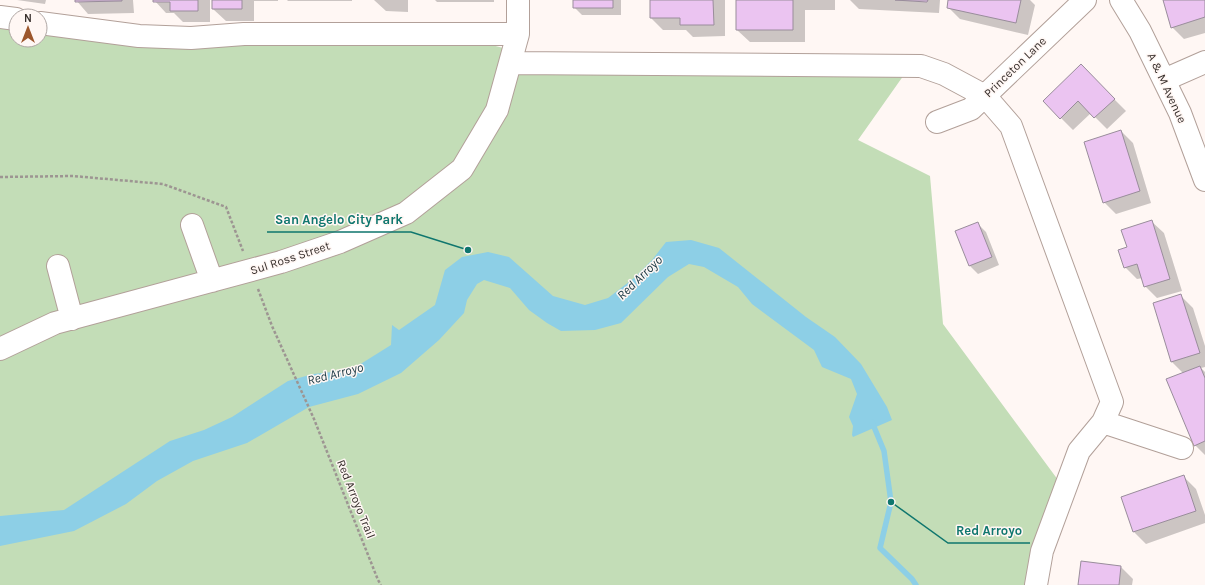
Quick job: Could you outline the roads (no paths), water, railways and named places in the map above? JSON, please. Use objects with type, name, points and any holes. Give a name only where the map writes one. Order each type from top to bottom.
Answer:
[{"type":"street","name":"Sul Ross Street","points":[[0,349],[55,324],[281,262],[340,242],[406,213],[462,169],[496,110],[518,34],[518,0]]},
{"type":"street","name":"Princeton Lane","points":[[936,122],[971,109],[1085,0]]},
{"type":"street","name":"A & M Avenue","points":[[1121,0],[1140,31],[1180,113],[1205,180]]},
{"type":"street","points":[[48,24],[139,36],[191,38],[244,34],[518,34]]},
{"type":"street","points":[[1164,80],[1205,62]]},
{"type":"street","points":[[510,63],[921,66],[944,74],[985,96],[1011,126],[1112,402],[1103,422],[1079,451],[1042,551],[1036,585]]},
{"type":"street","points":[[192,225],[212,281]]},
{"type":"street","points":[[58,266],[72,319]]},
{"type":"street","points":[[1103,422],[1182,448]]},
{"type":"water","points":[[691,240],[719,248],[806,317],[835,337],[861,364],[887,407],[892,420],[853,437],[853,426],[849,417],[857,394],[851,379],[822,367],[814,350],[752,304],[738,287],[704,267],[689,264],[668,277],[621,323],[595,330],[561,331],[529,310],[510,288],[484,280],[477,284],[467,300],[464,313],[439,340],[401,373],[358,394],[309,407],[247,443],[193,461],[157,481],[126,504],[74,531],[0,546],[0,516],[64,510],[170,441],[204,430],[232,417],[288,381],[313,374],[351,370],[391,345],[392,325],[399,330],[435,305],[445,270],[462,257],[488,252],[509,257],[553,296],[585,305],[608,298],[634,278],[652,260],[666,242]]},
{"type":"waterway","name":"Red Arroyo","points":[[872,422],[884,451],[891,502],[880,548],[912,579],[916,585]]},
{"type":"place","name":"San Angelo City Park","points":[[468,250]]},
{"type":"place","name":"Red Arroyo","points":[[891,502]]}]
